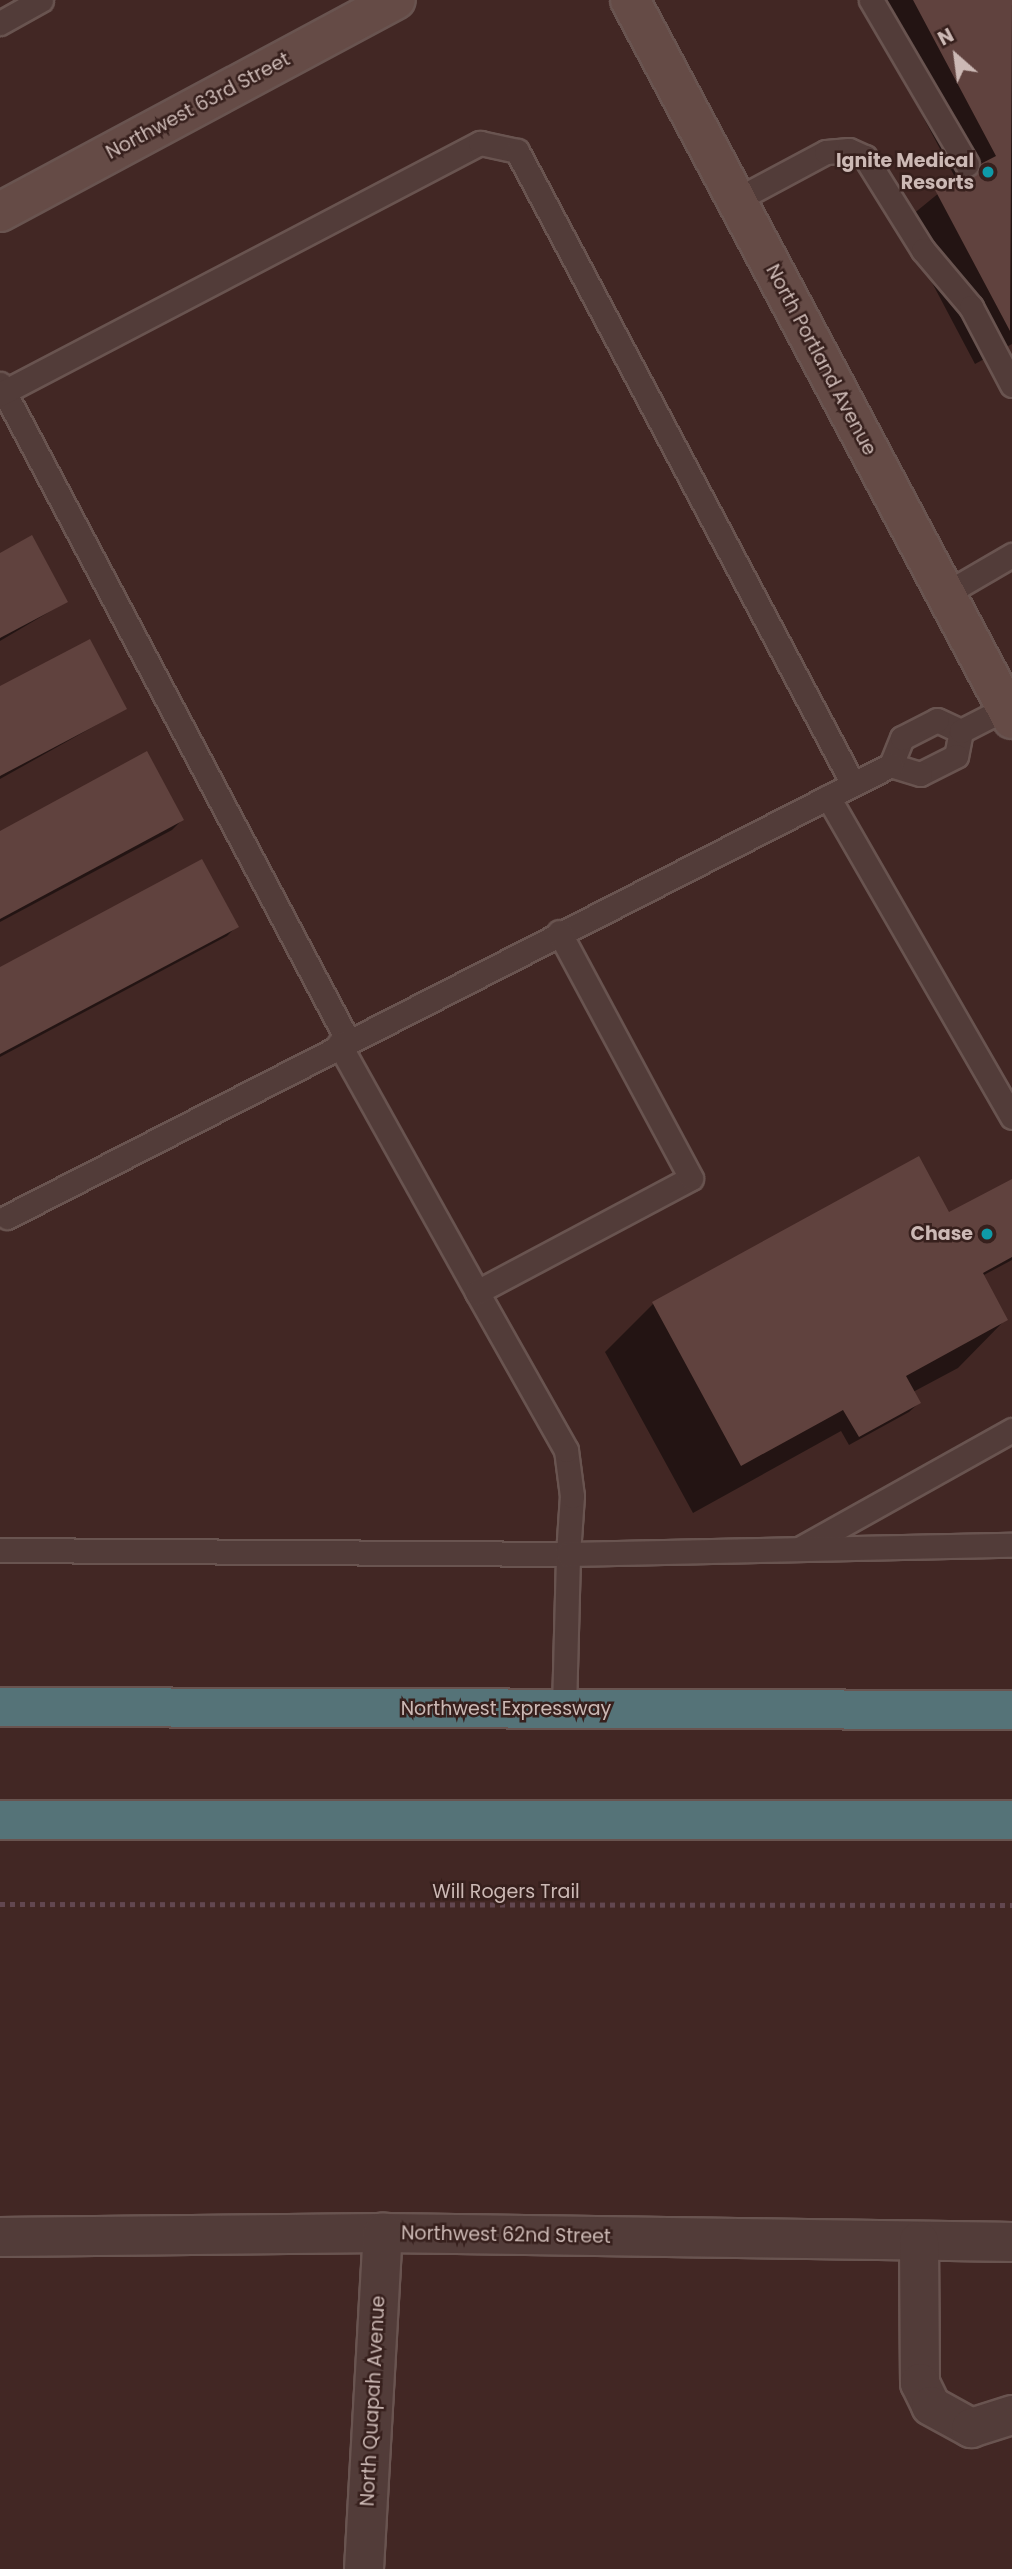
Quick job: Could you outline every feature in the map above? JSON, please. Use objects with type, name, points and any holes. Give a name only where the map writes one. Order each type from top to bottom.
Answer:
[{"type":"highway","name":"Northwest Expressway","points":[[0,1707],[1012,1710]]},
{"type":"highway","points":[[0,1821],[1012,1820]]},
{"type":"main road","name":"Northwest 63rd Street","points":[[0,212],[396,0]]},
{"type":"main road","name":"North Portland Avenue","points":[[630,0],[1009,714]]},
{"type":"street","name":"Northwest 62nd Street","points":[[0,2237],[383,2233],[1012,2242]]},
{"type":"street","name":"North Quapah Avenue","points":[[364,2569],[383,2233]]},
{"type":"street","points":[[919,2241],[920,2382],[931,2406],[971,2428],[1012,2415]]},
{"type":"lane","points":[[0,23],[41,0]]},
{"type":"lane","points":[[871,0],[967,164]]},
{"type":"lane","points":[[564,1709],[572,1484],[566,1450],[477,1292],[343,1042],[1,390],[480,143],[516,151],[853,784]]},
{"type":"lane","points":[[736,200],[826,152],[849,150],[865,158],[923,250],[971,307],[1012,385]]},
{"type":"lane","points":[[945,594],[1012,555]]},
{"type":"lane","points":[[2,1214],[891,765],[902,738],[937,720],[961,731],[1009,714]]},
{"type":"lane","points":[[891,765],[920,774],[956,756],[961,731]]},
{"type":"lane","points":[[828,797],[1012,1117]]},
{"type":"lane","points":[[477,1292],[691,1178],[559,932]]},
{"type":"lane","points":[[799,1549],[1012,1430]]},
{"type":"lane","points":[[0,1550],[568,1554],[1012,1545]]},
{"type":"path","name":"Will Rogers Trail","points":[[0,1904],[1012,1905]]},
{"type":"building","name":"Ignite Medical Resorts","points":[[913,0],[1012,0],[1010,331],[934,188],[996,156]]},
{"type":"building","points":[[32,535],[68,602],[0,638],[0,553]]},
{"type":"building","points":[[90,639],[127,709],[0,776],[0,686]]},
{"type":"building","points":[[147,751],[184,820],[0,919],[0,831]]},
{"type":"building","points":[[202,859],[239,927],[0,1054],[0,967]]},
{"type":"building","name":"Chase","points":[[919,1156],[949,1212],[1012,1179],[1012,1257],[983,1273],[1008,1320],[906,1376],[921,1403],[859,1437],[843,1410],[741,1466],[652,1302]]},
{"type":"place","name":"Ignite Medical Resorts","points":[[988,172]]},
{"type":"place","name":"Chase","points":[[987,1234]]}]
